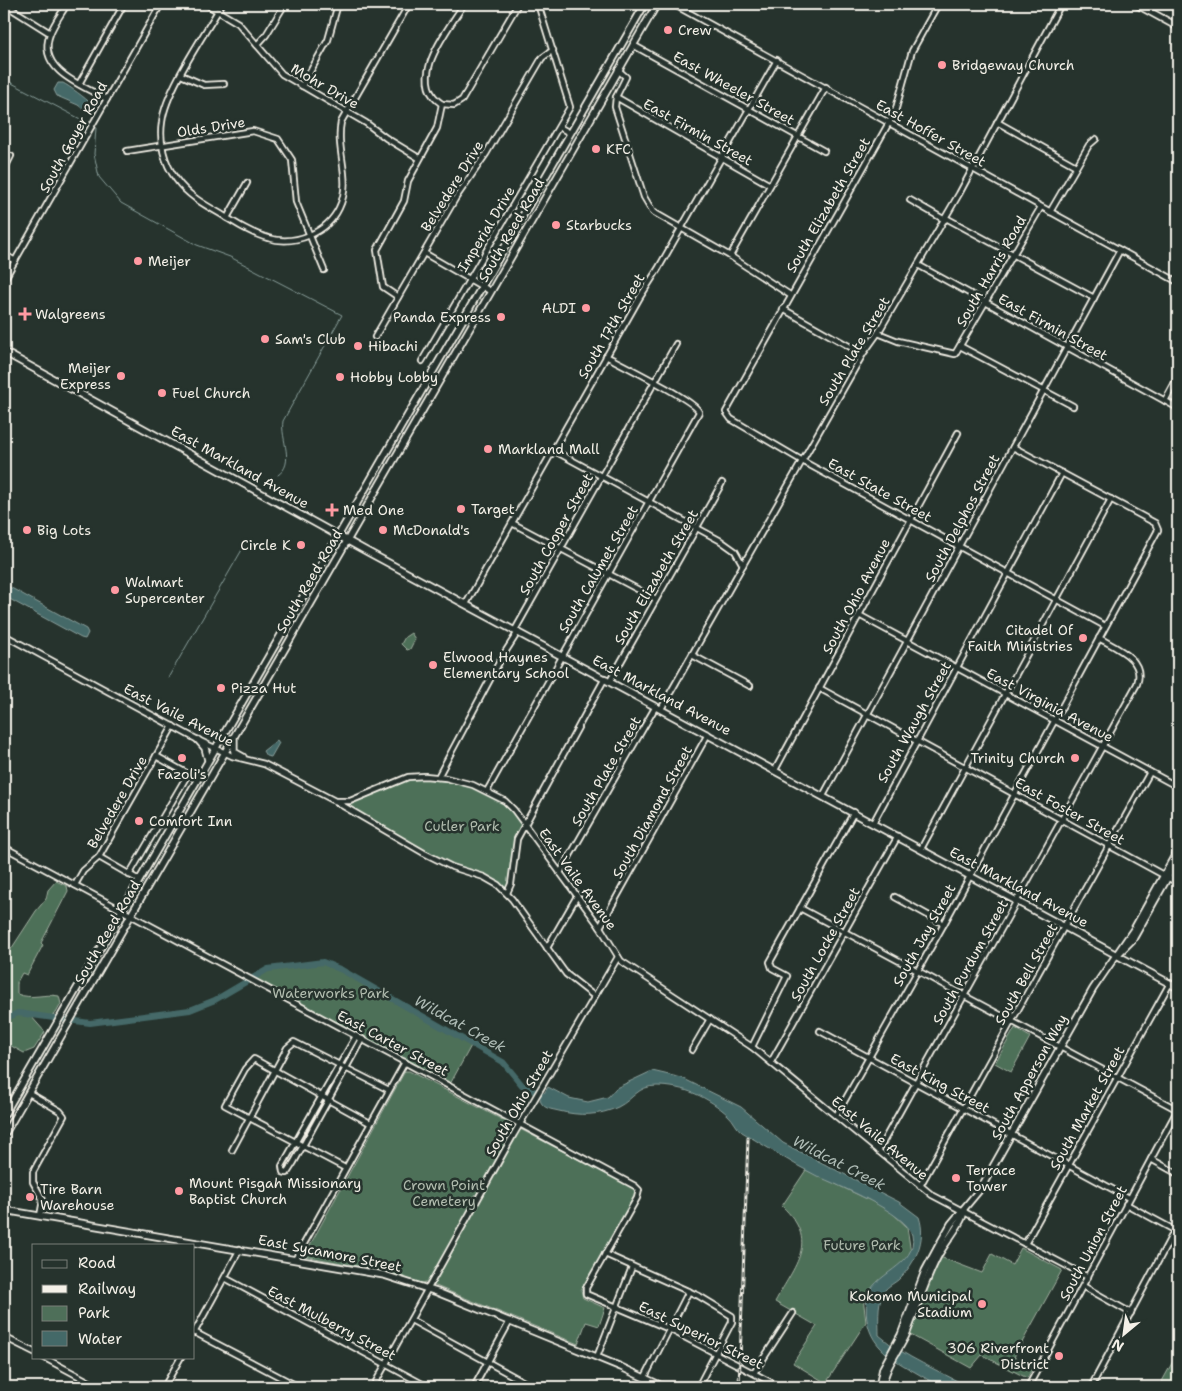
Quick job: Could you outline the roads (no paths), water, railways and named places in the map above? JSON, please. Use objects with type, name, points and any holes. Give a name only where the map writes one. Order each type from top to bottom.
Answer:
[{"type":"main road","name":"South Reed Road","points":[[4,1115],[644,4]]},
{"type":"main road","name":"South Reed Road","points":[[4,1135],[656,4]]},
{"type":"main road","points":[[1136,4],[1178,28]]},
{"type":"main road","name":"East Markland Avenue","points":[[4,352],[347,540],[1178,988]]},
{"type":"main road","points":[[235,734],[232,747],[234,752],[243,757]]},
{"type":"main road","points":[[198,740],[205,748],[208,760]]},
{"type":"main road","name":"South Apperson Way","points":[[881,1387],[886,1367],[902,1338],[930,1273],[948,1238],[963,1217],[964,1211],[981,1188],[1092,989],[1117,955],[1133,939],[1178,850]]},
{"type":"main road","name":"South Apperson Way","points":[[1166,876],[1178,859]]},
{"type":"main road","name":"East Sycamore Street","points":[[4,1210],[368,1271],[427,1288],[645,1377],[664,1387]]},
{"type":"street","points":[[4,4],[50,33]]},
{"type":"street","points":[[67,4],[50,33],[48,51],[51,61],[56,69],[107,99]]},
{"type":"street","points":[[79,84],[124,4]]},
{"type":"street","name":"South Goyer Road","points":[[4,280],[161,4]]},
{"type":"street","name":"Mohr Drive","points":[[206,4],[238,23],[282,74],[347,112],[419,158]]},
{"type":"street","points":[[222,4],[165,107],[162,122],[162,145],[172,173],[191,195],[256,234],[273,240],[296,240],[310,236],[330,221],[343,200],[345,178],[338,135],[347,112],[409,4]]},
{"type":"street","points":[[257,45],[266,35],[284,4]]},
{"type":"street","points":[[302,86],[328,40],[338,4]]},
{"type":"street","points":[[464,4],[427,70],[429,88],[442,104],[454,105],[462,100],[518,4]]},
{"type":"street","points":[[538,4],[553,50]]},
{"type":"street","name":"East Hoffer Street","points":[[673,4],[1178,282]]},
{"type":"street","name":"South Elizabeth Street","points":[[726,413],[727,406],[889,122],[899,102],[912,51],[938,4]]},
{"type":"street","name":"South Plate Street","points":[[560,873],[658,707],[692,655],[863,354],[878,333],[945,219],[1061,4]]},
{"type":"street","name":"East Wheeler Street","points":[[633,45],[824,151]]},
{"type":"street","name":"Imperial Drive","points":[[422,360],[570,108],[553,50]]},
{"type":"street","name":"Belvedere Drive","points":[[375,338],[455,199],[486,154],[542,58],[553,50]]},
{"type":"street","name":"South 17th Street","points":[[466,604],[606,356],[777,60]]},
{"type":"street","points":[[618,70],[626,77],[616,98],[615,107],[648,205],[656,214],[730,256],[790,295]]},
{"type":"street","points":[[181,75],[204,85],[224,84]]},
{"type":"street","points":[[730,256],[826,87]]},
{"type":"street","name":"East Firmin Street","points":[[616,98],[770,185]]},
{"type":"street","points":[[398,296],[383,287],[377,250],[404,201],[408,181],[419,158],[437,128],[442,104]]},
{"type":"street","points":[[997,122],[1076,166]]},
{"type":"street","points":[[559,127],[570,133]]},
{"type":"street","name":"Olds Drive","points":[[127,151],[253,131],[278,139],[292,160],[296,202],[324,270]]},
{"type":"street","points":[[1050,212],[1076,166],[1096,138]]},
{"type":"street","points":[[4,170],[11,156]]},
{"type":"street","points":[[227,218],[248,183]]},
{"type":"street","points":[[910,200],[1094,298]]},
{"type":"street","name":"South Harris Road","points":[[960,346],[1041,207]]},
{"type":"street","name":"South Delphos Street","points":[[823,796],[1013,447],[1042,390],[1120,250]]},
{"type":"street","points":[[424,253],[490,291]]},
{"type":"street","points":[[4,254],[15,261]]},
{"type":"street","name":"East Firmin Street","points":[[918,265],[1178,408]]},
{"type":"street","points":[[782,309],[863,354]]},
{"type":"street","points":[[878,333],[892,339],[955,354],[960,346],[1073,406]]},
{"type":"street","name":"South Cooper Street","points":[[438,777],[601,476],[676,344]]},
{"type":"street","points":[[606,356],[654,382]]},
{"type":"street","points":[[1165,401],[1178,377]]},
{"type":"street","name":"South Calumet Street","points":[[487,791],[698,415],[698,409],[654,382]]},
{"type":"street","name":"East State Street","points":[[726,413],[731,418],[803,460],[1105,626]]},
{"type":"street","name":"South Ohio Avenue","points":[[774,770],[958,433]]},
{"type":"street","points":[[921,849],[1111,500],[1013,447]]},
{"type":"street","points":[[553,450],[730,546],[743,565]]},
{"type":"street","name":"South Waugh Street","points":[[873,823],[1062,473]]},
{"type":"street","name":"South Elizabeth Street","points":[[507,894],[512,877],[517,839],[524,824],[722,483]]},
{"type":"street","name":"South Jay Street","points":[[836,1116],[944,924],[1158,527],[1111,500]]},
{"type":"street","points":[[512,523],[656,599]]},
{"type":"street","name":"East Virginia Avenue","points":[[859,615],[1178,787]]},
{"type":"street","name":"East Vaile Avenue","points":[[4,635],[198,740],[216,747],[224,753],[243,757],[290,776],[335,801],[350,802],[408,777],[438,777],[462,782],[487,791],[508,803],[600,927],[618,957],[752,1047],[932,1195],[1088,1276]]},
{"type":"street","name":"South Purdum Street","points":[[878,1151],[1139,678],[1135,664],[1130,656],[1099,638]]},
{"type":"street","points":[[692,655],[750,686]]},
{"type":"street","name":"East Foster Street","points":[[819,688],[1178,883]]},
{"type":"street","name":"Belvedere Drive","points":[[75,885],[83,870],[99,857],[173,726]]},
{"type":"street","name":"South Diamond Street","points":[[600,927],[708,734]]},
{"type":"street","points":[[156,756],[197,779]]},
{"type":"street","name":"South Bell Street","points":[[920,1186],[1150,772]]},
{"type":"street","points":[[129,875],[188,774]]},
{"type":"street","points":[[335,801],[424,853],[452,867],[484,877],[507,894],[570,979],[594,996]]},
{"type":"street","points":[[752,1047],[788,976],[770,964],[854,812]]},
{"type":"street","name":"South Locke Street","points":[[771,1062],[898,836]]},
{"type":"street","name":"East Carter Street","points":[[4,848],[405,1062],[639,1190],[638,1198],[606,1254]]},
{"type":"street","points":[[99,857],[139,880]]},
{"type":"street","points":[[546,948],[577,896]]},
{"type":"street","points":[[896,898],[944,924]]},
{"type":"street","points":[[800,908],[1178,1109]]},
{"type":"street","name":"South Ohio Street","points":[[373,1387],[520,1124],[618,957]]},
{"type":"street","name":"South Market Street","points":[[1025,1244],[1170,983]]},
{"type":"street","points":[[692,1050],[710,1019]]},
{"type":"street","name":"East King Street","points":[[820,1031],[1129,1198]]},
{"type":"street","points":[[356,1036],[282,1166],[283,1172],[287,1173],[362,1039]]},
{"type":"street","points":[[232,1150],[291,1043],[297,1042],[389,1090]]},
{"type":"street","points":[[345,1168],[225,1105],[245,1069],[254,1059],[370,1123]]},
{"type":"street","points":[[296,1258],[405,1062]]},
{"type":"street","points":[[28,1093],[60,1111],[64,1116],[33,1172],[33,1182],[43,1200],[40,1216]]},
{"type":"street","name":"South Union Street","points":[[1028,1387],[1178,1109]]},
{"type":"street","points":[[1151,1159],[1178,1174]]},
{"type":"street","points":[[1126,1204],[1177,1231]]},
{"type":"street","points":[[1091,1387],[1177,1231],[1178,1224]]},
{"type":"street","points":[[195,1330],[240,1249]]},
{"type":"street","points":[[606,1254],[689,1291],[728,1312],[733,1317],[698,1387]]},
{"type":"street","name":"East Superior Street","points":[[606,1254],[585,1292],[669,1329],[780,1387]]},
{"type":"street","points":[[597,1357],[632,1267]]},
{"type":"street","name":"East Mulberry Street","points":[[225,1278],[428,1387]]},
{"type":"street","points":[[1083,1286],[1131,1313]]},
{"type":"street","points":[[645,1377],[689,1291]]},
{"type":"street","points":[[754,1373],[794,1313]]},
{"type":"street","points":[[411,1320],[533,1387]]},
{"type":"street","points":[[474,1387],[510,1321]]},
{"type":"street","points":[[195,1333],[299,1387]]},
{"type":"street","points":[[4,1337],[32,1351]]},
{"type":"street","points":[[46,1358],[99,1387]]},
{"type":"street","points":[[164,1387],[179,1358]]},
{"type":"water","points":[[58,83],[63,83],[82,96],[90,103],[89,107],[83,109],[57,96],[54,90]]},
{"type":"water","points":[[4,584],[86,629],[88,633],[85,639],[4,596]]},
{"type":"water","points":[[277,740],[279,743],[271,757],[266,756],[263,751]]},
{"type":"water","points":[[652,1071],[682,1078],[741,1107],[783,1143],[899,1202],[919,1217],[921,1234],[918,1251],[910,1267],[886,1289],[881,1297],[879,1335],[911,1357],[968,1387],[948,1387],[931,1382],[885,1352],[872,1335],[866,1313],[870,1290],[902,1262],[912,1246],[912,1235],[907,1227],[885,1209],[788,1160],[742,1132],[730,1117],[712,1103],[686,1090],[657,1086],[645,1088],[618,1107],[604,1112],[589,1114],[574,1114],[550,1109],[545,1107],[540,1100],[548,1087],[569,1098],[588,1102],[608,1097],[616,1088]]},
{"type":"waterway","points":[[4,79],[88,123]]},
{"type":"waterway","points":[[96,128],[94,154],[99,177],[121,203],[197,245],[230,257],[342,315],[283,421],[287,457],[286,464],[278,475]]},
{"type":"waterway","points":[[168,678],[243,548]]},
{"type":"waterway","name":"Wildcat Creek","points":[[4,1019],[18,1013],[90,1023],[190,1010],[215,1000],[268,969],[323,962],[342,970],[503,1062],[522,1085],[549,1099]]},
{"type":"railway","points":[[739,1387],[748,1138]]},
{"type":"place","name":"Crew","points":[[668,30]]},
{"type":"place","name":"Bridgeway Church","points":[[942,65]]},
{"type":"place","name":"KFC","points":[[596,149]]},
{"type":"place","name":"Starbucks","points":[[556,225]]},
{"type":"place","name":"Meijer","points":[[138,261]]},
{"type":"place","name":"ALDI","points":[[586,308]]},
{"type":"place","name":"Walgreens","points":[[25,314]]},
{"type":"place","name":"Panda Express","points":[[501,317]]},
{"type":"place","name":"Sam's Club","points":[[265,339]]},
{"type":"place","name":"Hibachi","points":[[358,346]]},
{"type":"place","name":"Meijer Express","points":[[121,376]]},
{"type":"place","name":"Hobby Lobby","points":[[340,377]]},
{"type":"place","name":"Fuel Church","points":[[162,393]]},
{"type":"place","name":"Markland Mall","points":[[488,449]]},
{"type":"place","name":"Target","points":[[461,509]]},
{"type":"place","name":"Med One","points":[[332,510]]},
{"type":"place","name":"Big Lots","points":[[27,530]]},
{"type":"place","name":"McDonald's","points":[[383,530]]},
{"type":"place","name":"Circle K","points":[[301,545]]},
{"type":"place","name":"Walmart Supercenter","points":[[115,590]]},
{"type":"place","name":"Citadel Of Faith Ministries","points":[[1083,638]]},
{"type":"place","name":"Elwood Haynes Elementary School","points":[[433,665]]},
{"type":"place","name":"Pizza Hut","points":[[221,688]]},
{"type":"place","name":"Fazoli's","points":[[182,758]]},
{"type":"place","name":"Trinity Church","points":[[1075,758]]},
{"type":"place","name":"Comfort Inn","points":[[139,821]]},
{"type":"place","name":"Terrace Tower","points":[[956,1178]]},
{"type":"place","name":"Mount Pisgah Missionary Baptist Church","points":[[179,1191]]},
{"type":"place","name":"Tire Barn Warehouse","points":[[30,1197]]},
{"type":"place","name":"Kokomo Municipal Stadium","points":[[982,1304]]},
{"type":"place","name":"306 Riverfront District","points":[[1059,1356]]},
{"type":"park label","name":"Cutler Park","points":[[462,826]]},
{"type":"park label","name":"Waterworks Park","points":[[331,993]]},
{"type":"park label","name":"Crown Point Cemetery","points":[[444,1194]]},
{"type":"park label","name":"Future Park","points":[[862,1245]]}]
